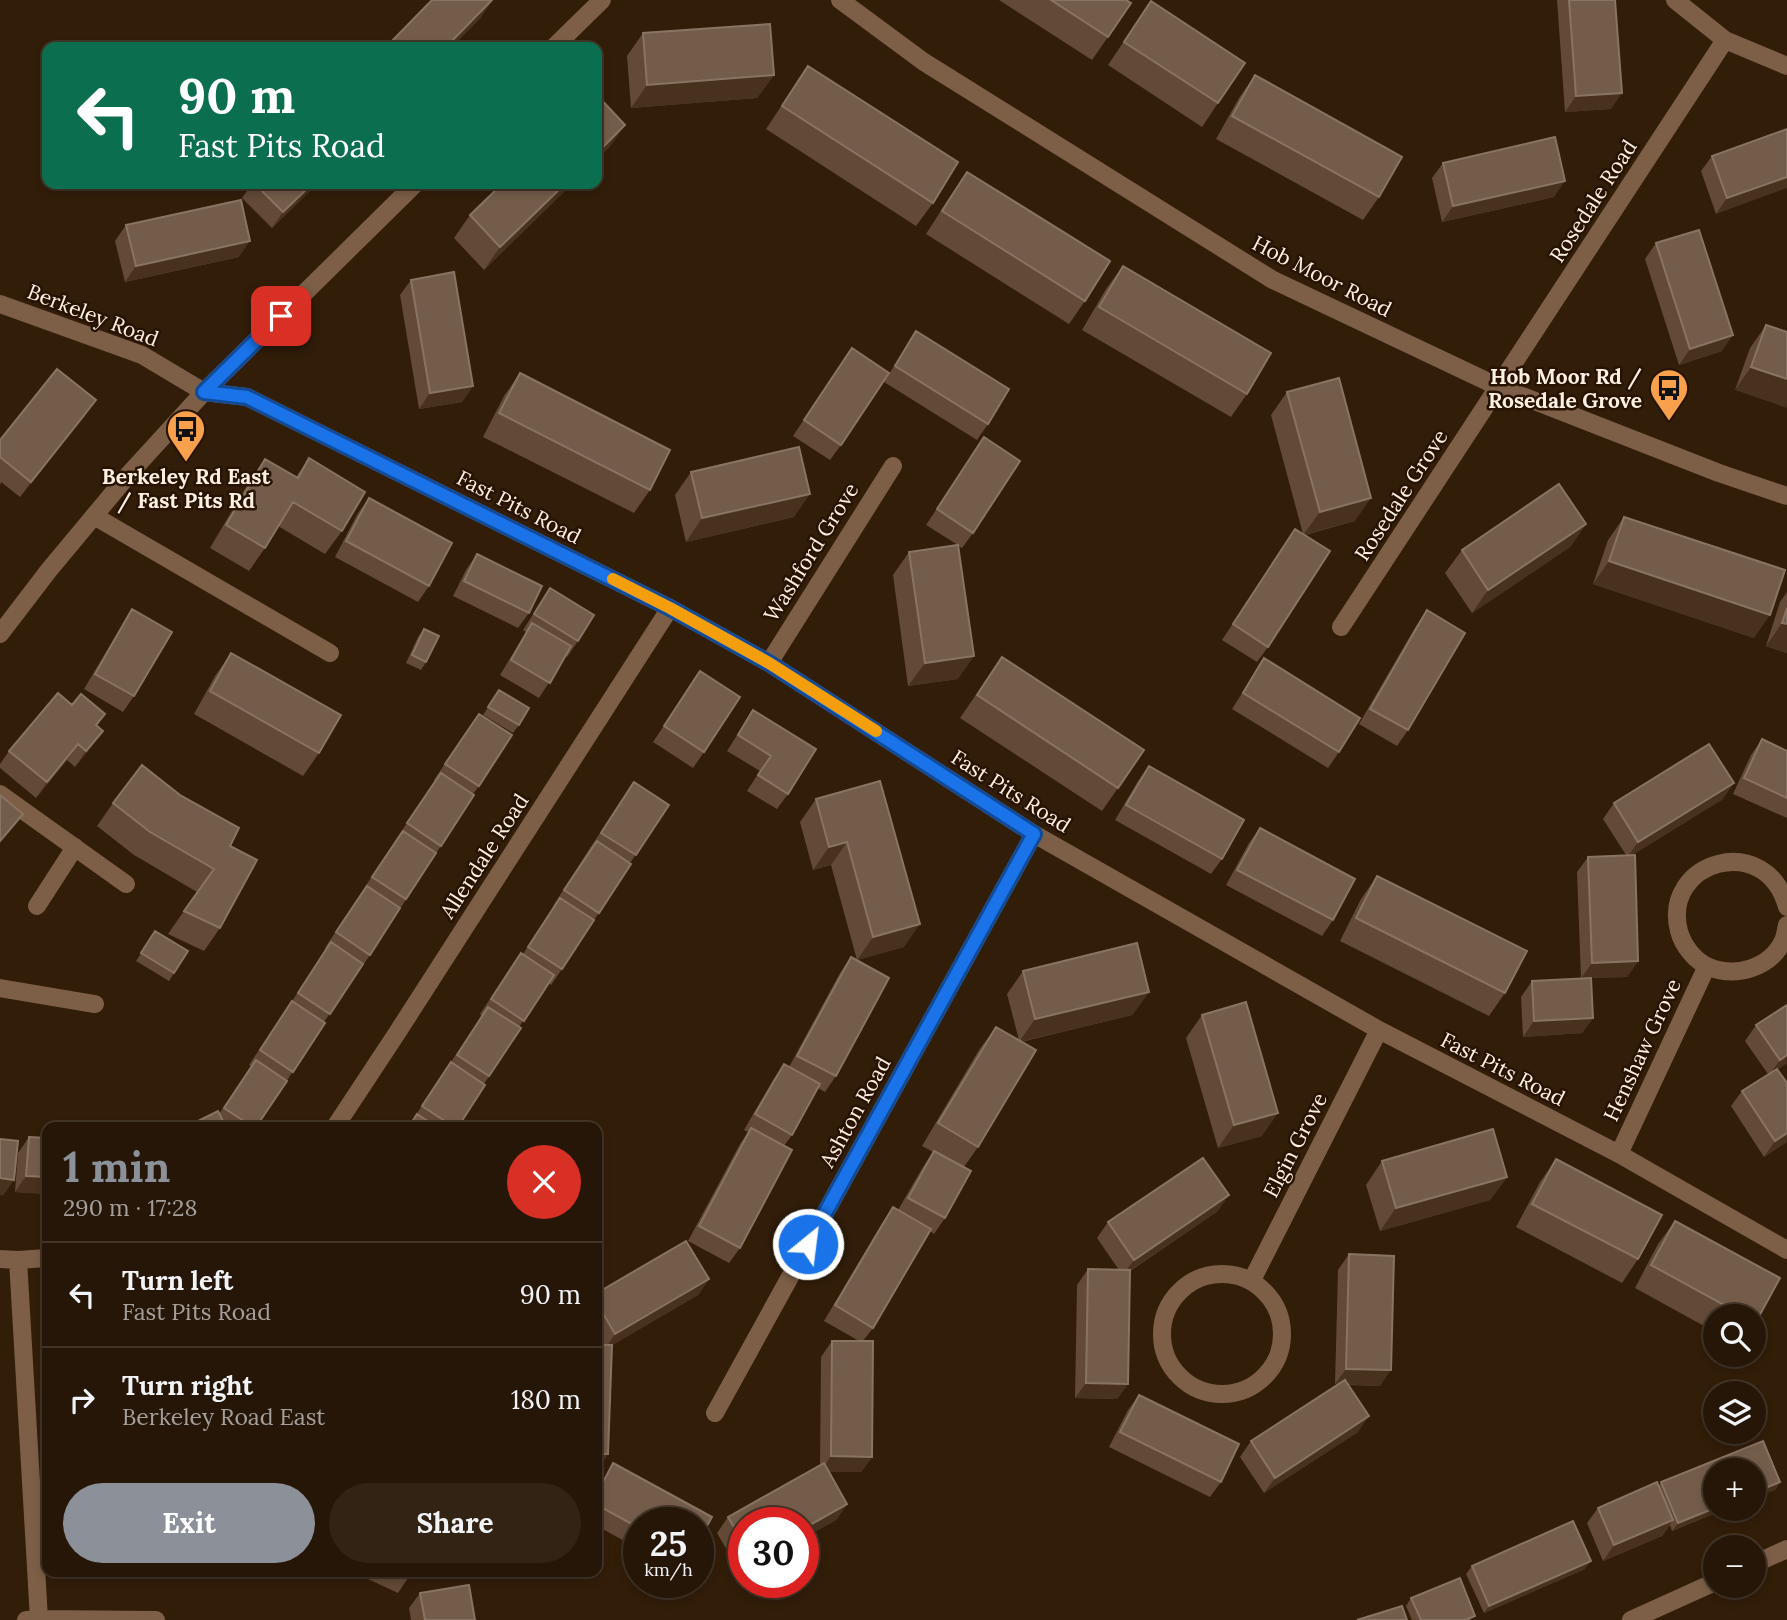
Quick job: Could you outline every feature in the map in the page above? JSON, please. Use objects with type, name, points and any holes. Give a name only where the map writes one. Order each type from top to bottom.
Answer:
[{"type":"street","points":[[559,42],[602,0]]},
{"type":"street","name":"Hob Moor Road","points":[[840,0],[924,62],[1273,280],[1499,387],[1719,473],[1787,496]]},
{"type":"street","points":[[1675,0],[1726,40],[1787,66]]},
{"type":"street","name":"Rosedale Road","points":[[1499,387],[1726,40]]},
{"type":"street","points":[[0,634],[129,474],[204,392],[410,189]]},
{"type":"street","name":"Berkeley Road","points":[[0,304],[142,355],[204,392]]},
{"type":"street","name":"Rosedale Grove","points":[[1341,627],[1499,387]]},
{"type":"street","name":"Fast Pits Road","points":[[204,392],[247,397],[670,608],[769,663],[1034,834],[1379,1030],[1619,1154],[1787,1250]]},
{"type":"street","name":"Washford Grove","points":[[769,663],[893,466]]},
{"type":"street","points":[[94,516],[330,653]]},
{"type":"street","name":"Allendale Road","points":[[338,1122],[670,608]]},
{"type":"street","points":[[0,794],[126,884]]},
{"type":"street","name":"Ashton Road","points":[[715,1413],[1034,834]]},
{"type":"street","points":[[37,906],[75,847]]},
{"type":"street","name":"Henshaw Grove","points":[[1787,907],[1780,889],[1769,875],[1754,866],[1737,861],[1718,863],[1700,871],[1687,885],[1679,902],[1677,920],[1681,939],[1692,955],[1707,966],[1742,972],[1758,966],[1773,955],[1783,940],[1787,925]]},
{"type":"street","name":"Henshaw Grove","points":[[1619,1154],[1707,966]]},
{"type":"street","points":[[0,988],[95,1004]]},
{"type":"street","name":"Elgin Grove","points":[[1252,1280],[1379,1030]]},
{"type":"street","points":[[42,1258],[9,1260],[32,1619],[156,1620]]},
{"type":"street","points":[[1234,1274],[1252,1280],[1268,1294],[1279,1311],[1283,1331],[1281,1352],[1271,1370],[1256,1384],[1238,1393],[1217,1394],[1197,1389],[1180,1378],[1168,1361],[1162,1343],[1162,1323],[1168,1305],[1180,1290],[1205,1276],[1234,1274]]},
{"type":"street","points":[[1766,1559],[1787,1549]]},
{"type":"street","points":[[1631,1620],[1703,1587]]},
{"type":"building","points":[[432,0],[492,0],[451,42],[391,42]]},
{"type":"building","points":[[1051,0],[1126,0],[1131,3],[1108,37]]},
{"type":"building","points":[[1569,0],[1615,0],[1622,93],[1576,96]]},
{"type":"building","points":[[1151,1],[1245,63],[1218,103],[1124,42]]},
{"type":"building","points":[[770,24],[774,75],[647,85],[643,33]]},
{"type":"building","points":[[808,66],[958,162],[933,203],[782,106]]},
{"type":"building","points":[[1255,75],[1402,157],[1379,197],[1232,116]]},
{"type":"building","points":[[602,100],[625,125],[602,148]]},
{"type":"building","points":[[1787,129],[1787,177],[1727,198],[1712,156]]},
{"type":"building","points":[[1555,137],[1565,181],[1453,206],[1443,163]]},
{"type":"building","points":[[967,172],[1110,261],[1085,301],[942,211]]},
{"type":"building","points":[[260,189],[307,189],[283,212]]},
{"type":"building","points":[[497,189],[560,189],[500,247],[470,215]]},
{"type":"building","points":[[241,200],[250,241],[136,266],[126,225]]},
{"type":"building","points":[[1699,230],[1733,335],[1690,349],[1656,243]]},
{"type":"building","points":[[1123,266],[1271,353],[1247,394],[1099,307]]},
{"type":"building","points":[[454,272],[473,386],[430,393],[411,280]]},
{"type":"building","points":[[1766,325],[1787,332],[1787,379],[1751,367]]},
{"type":"building","points":[[916,331],[1009,389],[988,424],[895,366]]},
{"type":"building","points":[[852,348],[889,373],[841,445],[804,420]]},
{"type":"building","points":[[57,369],[96,400],[31,482],[0,457],[0,440]]},
{"type":"building","points":[[520,373],[670,450],[650,490],[499,413]]},
{"type":"building","points":[[1339,378],[1371,498],[1320,512],[1287,392]]},
{"type":"building","points":[[984,437],[1020,461],[973,533],[937,509]]},
{"type":"building","points":[[799,447],[810,494],[702,518],[691,472]]},
{"type":"building","points":[[309,458],[365,492],[342,531],[293,502],[265,548],[226,525],[265,459],[298,478]]},
{"type":"building","points":[[1559,484],[1586,524],[1488,590],[1462,550]]},
{"type":"building","points":[[369,498],[452,543],[429,586],[346,541]]},
{"type":"building","points":[[1624,517],[1785,570],[1770,615],[1609,561]]},
{"type":"building","points":[[1295,529],[1330,551],[1268,647],[1233,624]]},
{"type":"building","points":[[958,545],[974,656],[925,663],[909,552]]},
{"type":"building","points":[[477,554],[542,586],[529,613],[464,581]]},
{"type":"building","points":[[550,588],[594,615],[578,641],[534,614]]},
{"type":"building","points":[[1787,608],[1787,624],[1782,623]]},
{"type":"building","points":[[132,609],[172,632],[134,696],[95,674]]},
{"type":"building","points":[[1427,610],[1465,633],[1408,730],[1370,709]]},
{"type":"building","points":[[532,623],[571,646],[550,683],[511,660]]},
{"type":"building","points":[[424,629],[439,636],[426,662],[412,655]]},
{"type":"building","points":[[231,653],[341,715],[319,753],[210,691]]},
{"type":"building","points":[[1002,657],[1144,750],[1118,788],[977,695]]},
{"type":"building","points":[[1264,658],[1360,718],[1339,752],[1243,693]]},
{"type":"building","points":[[700,671],[740,697],[704,752],[664,726]]},
{"type":"building","points":[[499,690],[529,708],[519,725],[488,707]]},
{"type":"building","points":[[58,693],[72,705],[81,694],[105,714],[96,725],[103,731],[86,751],[78,744],[47,782],[9,751]]},
{"type":"building","points":[[753,710],[816,749],[788,794],[758,775],[771,756],[738,735]]},
{"type":"building","points":[[479,714],[512,735],[479,786],[445,764]]},
{"type":"building","points":[[1762,739],[1787,751],[1787,798],[1744,778]]},
{"type":"building","points":[[1709,744],[1734,783],[1638,842],[1614,803]]},
{"type":"building","points":[[142,765],[180,795],[239,828],[230,846],[257,860],[220,928],[184,911],[214,869],[150,832],[113,803]]},
{"type":"building","points":[[1149,766],[1244,820],[1222,859],[1126,805]]},
{"type":"building","points":[[441,773],[474,795],[441,846],[407,823]]},
{"type":"building","points":[[880,781],[920,924],[873,937],[847,842],[829,847],[816,799]]},
{"type":"building","points":[[634,782],[669,805],[636,855],[601,833]]},
{"type":"building","points":[[0,795],[23,814],[0,841]]},
{"type":"building","points":[[1260,828],[1355,879],[1333,920],[1237,870]]},
{"type":"building","points":[[403,831],[436,853],[406,899],[372,877]]},
{"type":"building","points":[[597,841],[631,864],[599,913],[564,890]]},
{"type":"building","points":[[1635,855],[1638,961],[1592,963],[1588,857]]},
{"type":"building","points":[[1377,876],[1527,951],[1505,993],[1356,918]]},
{"type":"building","points":[[367,886],[400,908],[370,955],[336,932]]},
{"type":"building","points":[[560,898],[594,920],[562,969],[528,947]]},
{"type":"building","points":[[155,931],[188,951],[174,973],[141,953]]},
{"type":"building","points":[[331,942],[363,964],[330,1014],[298,993]]},
{"type":"building","points":[[1137,943],[1149,992],[1035,1019],[1023,971]]},
{"type":"building","points":[[521,953],[554,975],[524,1021],[491,999]]},
{"type":"building","points":[[851,957],[889,978],[836,1076],[797,1056]]},
{"type":"building","points":[[1591,978],[1593,1018],[1534,1021],[1532,981]]},
{"type":"building","points":[[292,1001],[325,1023],[293,1072],[260,1050]]},
{"type":"building","points":[[1246,1002],[1278,1113],[1234,1125],[1202,1015]]},
{"type":"building","points":[[1787,1005],[1787,1055],[1780,1060],[1756,1025]]},
{"type":"building","points":[[488,1007],[521,1028],[489,1076],[457,1055]]},
{"type":"building","points":[[996,1027],[1036,1050],[978,1147],[938,1123]]},
{"type":"building","points":[[256,1060],[287,1081],[259,1122],[245,1122],[224,1108]]},
{"type":"building","points":[[451,1062],[485,1085],[461,1122],[446,1122],[422,1106]]},
{"type":"building","points":[[784,1064],[820,1084],[792,1135],[755,1114]]},
{"type":"building","points":[[1777,1069],[1787,1083],[1787,1133],[1775,1141],[1742,1091]]},
{"type":"building","points":[[218,1111],[224,1122],[196,1122]]},
{"type":"building","points":[[417,1114],[429,1122],[412,1122]]},
{"type":"building","points":[[751,1128],[792,1150],[740,1248],[699,1226]]},
{"type":"building","points":[[1493,1129],[1507,1177],[1396,1208],[1382,1161]]},
{"type":"building","points":[[29,1137],[42,1138],[42,1177],[26,1176]]},
{"type":"building","points":[[0,1139],[18,1141],[14,1180],[0,1178]]},
{"type":"building","points":[[934,1151],[971,1171],[945,1218],[908,1198]]},
{"type":"building","points":[[1203,1158],[1229,1195],[1134,1260],[1108,1222]]},
{"type":"building","points":[[1556,1159],[1662,1215],[1638,1259],[1532,1204]]},
{"type":"building","points":[[893,1207],[931,1229],[873,1328],[835,1305]]},
{"type":"building","points":[[1675,1221],[1780,1278],[1766,1304],[1722,1304],[1651,1265]]},
{"type":"building","points":[[686,1241],[709,1279],[615,1334],[602,1312],[602,1290]]},
{"type":"building","points":[[1349,1254],[1394,1256],[1391,1370],[1346,1369]]},
{"type":"building","points":[[1088,1269],[1130,1270],[1128,1384],[1086,1383]]},
{"type":"building","points":[[832,1341],[873,1341],[872,1457],[831,1456]]},
{"type":"building","points":[[602,1345],[612,1345],[608,1454],[602,1454]]},
{"type":"building","points":[[1345,1380],[1369,1416],[1275,1478],[1251,1441]]},
{"type":"building","points":[[1139,1395],[1239,1444],[1221,1482],[1120,1432]]},
{"type":"building","points":[[1756,1444],[1764,1444],[1780,1482],[1766,1488],[1766,1458],[1721,1458]]},
{"type":"building","points":[[613,1463],[694,1507],[623,1507],[623,1519],[602,1508],[602,1484]]},
{"type":"building","points":[[824,1463],[847,1504],[819,1520],[819,1507],[746,1507]]},
{"type":"building","points":[[1703,1465],[1703,1513],[1678,1523],[1661,1482]]},
{"type":"building","points":[[1657,1482],[1673,1520],[1614,1545],[1598,1508]]},
{"type":"building","points":[[1573,1521],[1591,1561],[1489,1606],[1472,1566]]},
{"type":"building","points":[[1460,1578],[1475,1616],[1465,1620],[1421,1620],[1411,1598]]},
{"type":"building","points":[[469,1585],[475,1620],[425,1620],[420,1593]]},
{"type":"building","points":[[1402,1606],[1407,1620],[1357,1620]]},
{"type":"slow traffic","points":[[613,579],[769,663],[876,731]]},
{"type":"place","name":"Hob Moor Rd / Rosedale Grove","points":[[1669,422]]},
{"type":"place","name":"Berkeley Rd East / Fast Pits Rd","points":[[186,463]]},
{"type":"route","points":[[281,316],[204,392],[247,397],[670,608],[769,663],[1034,834],[808,1244]]}]
